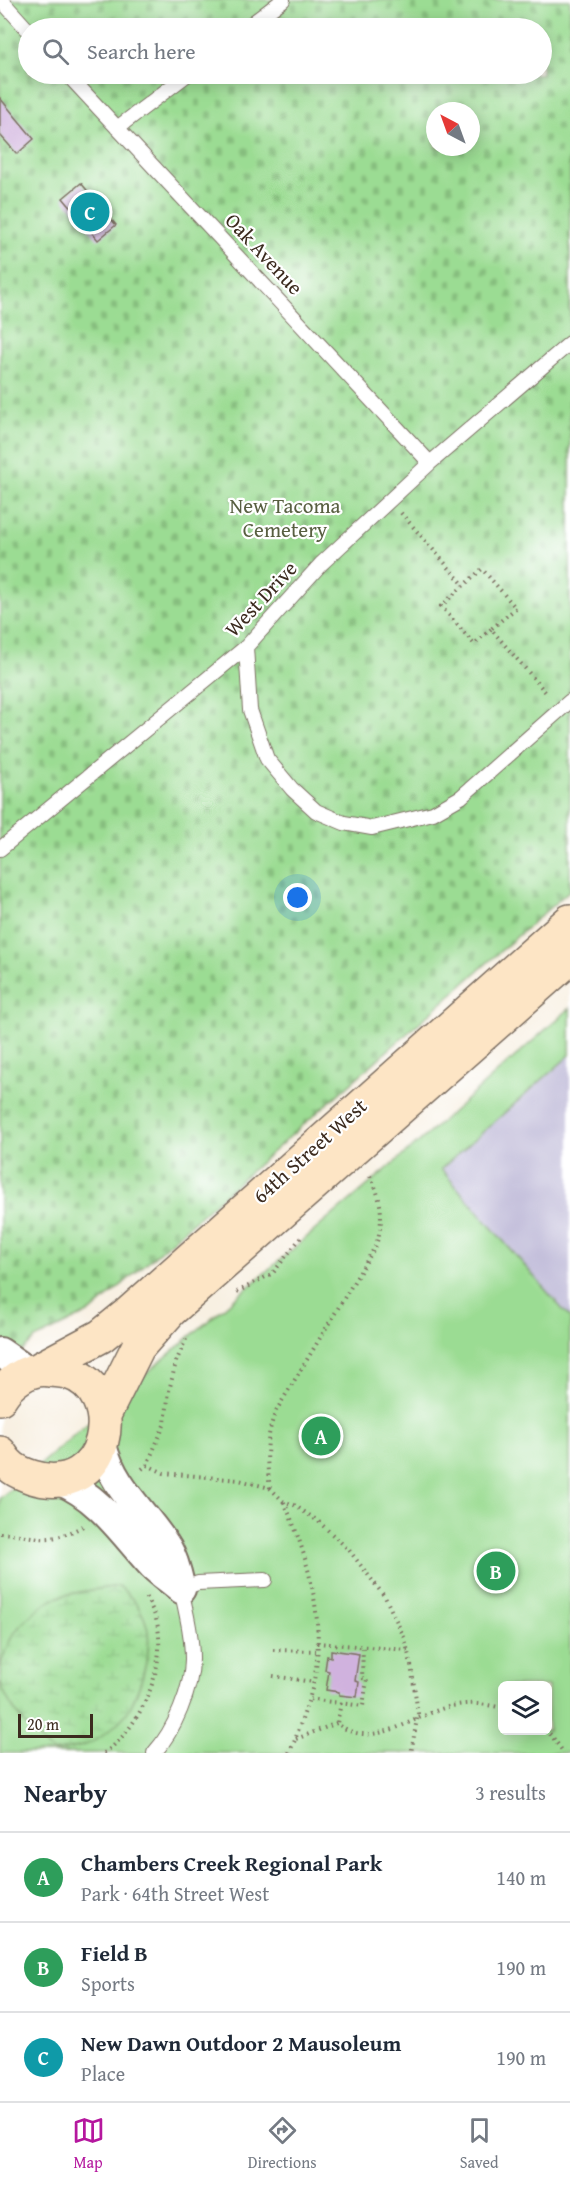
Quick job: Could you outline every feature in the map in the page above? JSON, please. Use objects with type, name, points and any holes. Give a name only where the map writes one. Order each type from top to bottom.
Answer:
[{"type":"street","name":"64th Street West","points":[[0,1398],[10,1385],[79,1349],[101,1336],[119,1321],[570,921]]},
{"type":"street","name":"64th Street West","points":[[60,1481],[84,1470],[95,1458],[103,1430],[138,1347],[170,1311],[570,958]]},
{"type":"street","points":[[0,1353],[35,1370],[68,1372],[85,1382],[94,1392],[103,1430],[106,1459],[121,1488],[154,1528],[170,1552],[182,1589]]},
{"type":"street","points":[[7,1467],[48,1482],[60,1481],[72,1485],[114,1520],[154,1567],[182,1589]]},
{"type":"lane","points":[[1,0],[18,19]]},
{"type":"lane","points":[[260,18],[284,0]]},
{"type":"lane","name":"Oak Avenue","points":[[77,84],[430,463]]},
{"type":"lane","points":[[117,128],[175,84]]},
{"type":"lane","name":"West Drive","points":[[0,849],[246,647],[321,564],[430,463],[570,343]]},
{"type":"lane","points":[[246,647],[250,710],[267,759],[292,789],[315,811],[345,823],[372,828],[434,813],[461,797],[565,705]]},
{"type":"lane","points":[[154,1753],[174,1723],[184,1701],[192,1661],[190,1631],[182,1589],[198,1583],[265,1580]]},
{"type":"path","points":[[390,500],[464,585]]},
{"type":"path","points":[[482,569],[516,608],[491,629],[474,644],[441,606],[482,569]]},
{"type":"path","points":[[491,629],[565,705]]},
{"type":"path","points":[[270,1488],[266,1452],[267,1437],[276,1411],[380,1234],[380,1203],[376,1187],[367,1171]]},
{"type":"path","points":[[235,1293],[273,1273],[302,1234]]},
{"type":"path","points":[[187,1337],[176,1362],[165,1423],[147,1465],[164,1473],[239,1480],[270,1488],[283,1501],[297,1531],[307,1561],[314,1600],[316,1642],[314,1682],[289,1753]]},
{"type":"path","points":[[283,1501],[318,1521],[364,1568],[392,1610],[408,1650],[416,1691],[417,1719],[411,1753]]},
{"type":"path","points":[[0,1533],[45,1540],[65,1536],[83,1526]]},
{"type":"path","points":[[104,1753],[116,1745],[139,1714],[153,1682],[157,1666],[160,1650],[156,1619],[139,1588]]},
{"type":"path","points":[[316,1642],[408,1650]]},
{"type":"path","points":[[309,1698],[363,1706],[367,1679],[362,1678],[363,1646]]},
{"type":"path","points":[[273,1650],[316,1651]]},
{"type":"path","points":[[273,1676],[314,1682]]},
{"type":"path","points":[[337,1723],[341,1703]]},
{"type":"path","points":[[337,1723],[355,1735],[368,1737],[384,1734],[450,1706],[470,1704],[498,1708]]},
{"type":"path","points":[[295,1740],[337,1723]]},
{"type":"path","points":[[551,1735],[564,1753]]},
{"type":"shaded area","points":[[570,1055],[570,1318],[441,1169]]},
{"type":"green space","name":"New Tacoma Cemetery","points":[[0,0],[570,0],[570,890],[92,1311],[35,1339],[0,1372]]},
{"type":"green space","points":[[570,1008],[570,1055],[441,1169],[570,1318],[570,1753],[0,1753],[0,1498],[421,1140]]},
{"type":"green space","points":[[119,1586],[138,1607],[144,1617],[148,1633],[147,1655],[138,1689],[128,1712],[101,1737],[84,1745],[53,1752],[13,1708],[2,1687],[0,1677],[4,1654],[11,1638],[21,1625],[47,1602],[87,1590]]},
{"type":"building","points":[[0,98],[34,139],[17,154],[0,135]]},
{"type":"building","points":[[81,183],[116,225],[98,240],[63,198]]},
{"type":"building","points":[[331,1650],[359,1654],[355,1681],[359,1682],[357,1697],[339,1695],[339,1692],[326,1690],[329,1671],[325,1670],[327,1656],[331,1657]]},
{"type":"place","name":"New Dawn Outdoor 2 Mausoleum","points":[[90,212]]},
{"type":"place","name":"Chambers Creek Regional Park","points":[[321,1436]]},
{"type":"place","name":"Field B","points":[[496,1571]]}]
